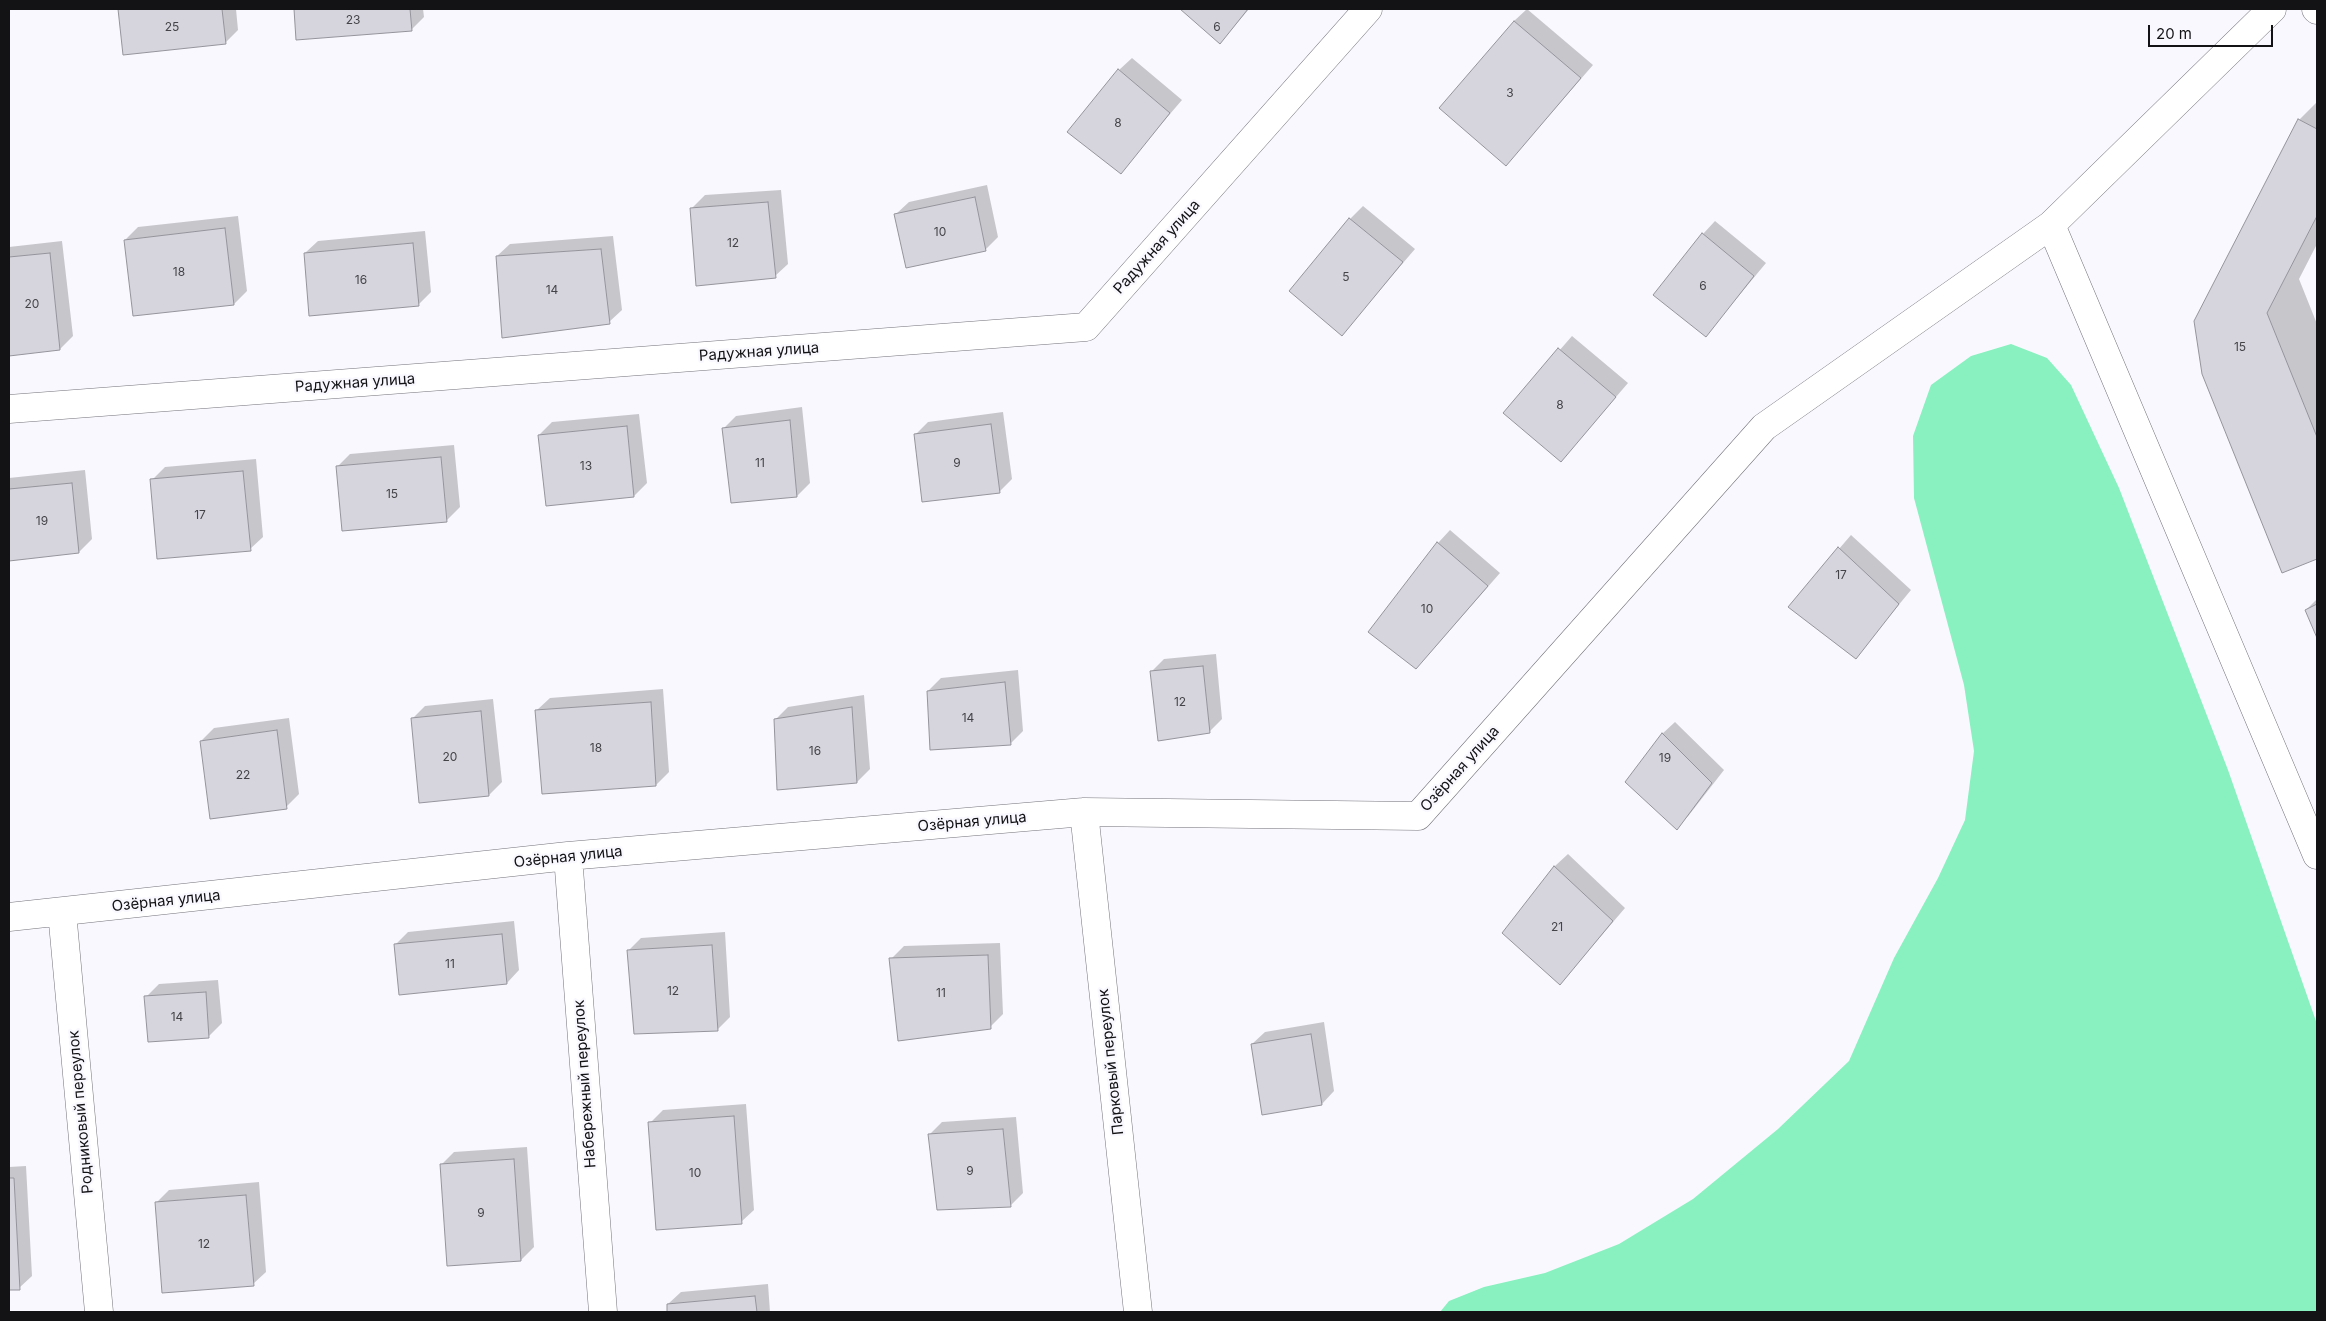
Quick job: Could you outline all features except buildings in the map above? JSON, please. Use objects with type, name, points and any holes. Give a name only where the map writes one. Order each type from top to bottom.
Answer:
[{"type":"street","name":"Радужная улица","points":[[9,409],[1086,327],[1368,9]]},
{"type":"street","name":"Озёрная улица","points":[[9,917],[568,856],[1084,812],[1418,816],[1764,427],[2051,225],[2272,9]]},
{"type":"street","points":[[2051,225],[2317,855]]},
{"type":"street","name":"Парковый переулок","points":[[1084,812],[1138,1312]]},
{"type":"street","name":"Набережный переулок","points":[[568,856],[603,1312]]},
{"type":"street","name":"Родниковый переулок","points":[[62,912],[99,1312]]},
{"type":"green space","points":[[2011,344],[2047,358],[2071,385],[2119,488],[2228,770],[2317,1024],[2317,1312],[1440,1312],[1449,1301],[1484,1287],[1545,1273],[1619,1244],[1693,1199],[1778,1129],[1849,1061],[1894,958],[1938,878],[1965,820],[1974,751],[1964,685],[1914,498],[1913,436],[1931,385],[1971,356]]}]
